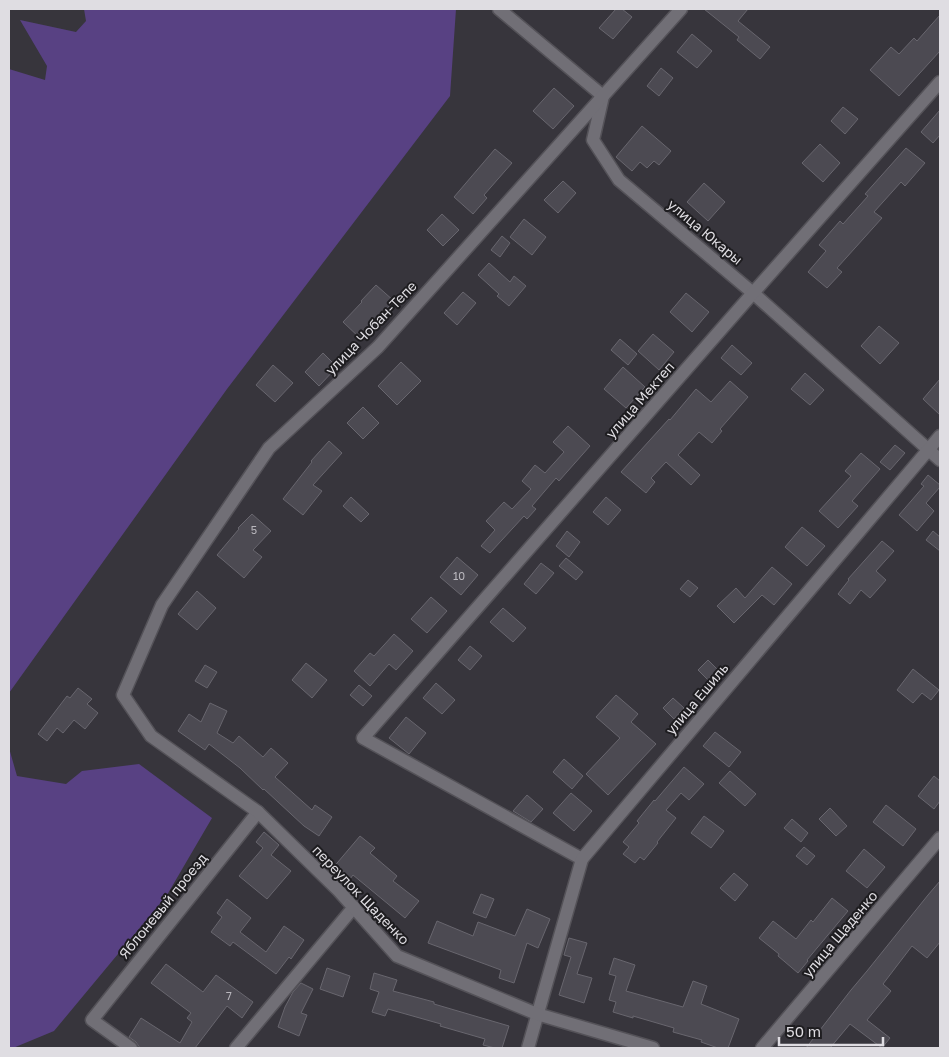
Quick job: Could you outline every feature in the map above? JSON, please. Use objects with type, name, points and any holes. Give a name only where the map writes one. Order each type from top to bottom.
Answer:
[{"type":"street","points":[[499,9],[603,96]]},
{"type":"street","name":"улица Чобан-Тепе","points":[[123,695],[162,605],[269,448],[378,347],[681,9]]},
{"type":"street","name":"улица Мектеп","points":[[582,859],[363,738],[940,82]]},
{"type":"street","name":"улица Юкары","points":[[603,96],[593,140],[620,180],[753,293],[940,460]]},
{"type":"street","name":"улица Ешиль","points":[[528,1048],[582,859],[940,436]]},
{"type":"street","name":"переулок Щаденко","points":[[123,695],[151,736],[258,812],[339,891],[397,956],[537,1014],[653,1048]]},
{"type":"street","name":"Яблоневый проезд","points":[[131,1048],[92,1020],[258,812]]},
{"type":"street","name":"улица Щаденко","points":[[762,1048],[940,838]]},
{"type":"street","points":[[236,1048],[354,907]]},
{"type":"shaded area","points":[[84,9],[456,9],[450,96],[227,389],[9,693],[9,69],[45,80],[47,66],[20,20],[76,32],[86,21]]},
{"type":"shaded area","points":[[9,748],[17,776],[66,784],[82,771],[139,764],[212,818],[167,895],[54,1031],[13,1048],[9,1048]]},
{"type":"building","points":[[616,9],[622,9],[632,17],[613,39],[599,28]]},
{"type":"building","points":[[704,9],[748,9],[738,21],[770,47],[760,59],[737,40],[739,37]]},
{"type":"building","points":[[940,15],[940,51],[899,96],[870,70],[891,47],[899,54],[914,38],[917,41]]},
{"type":"building","points":[[692,34],[712,51],[697,68],[677,52]]},
{"type":"building","points":[[661,68],[673,78],[659,96],[647,86]]},
{"type":"building","points":[[554,88],[574,106],[553,129],[533,111]]},
{"type":"building","points":[[843,107],[858,119],[845,134],[831,121]]},
{"type":"building","points":[[940,110],[940,135],[933,143],[921,132]]},
{"type":"building","points":[[642,126],[671,151],[659,165],[654,161],[647,168],[640,162],[632,171],[616,157]]},
{"type":"building","points":[[820,144],[840,163],[823,182],[802,163]]},
{"type":"building","points":[[906,148],[925,163],[905,186],[901,182],[874,212],[882,218],[837,268],[842,272],[827,288],[808,272],[826,251],[819,245],[840,221],[843,224],[868,196],[865,194]]},
{"type":"building","points":[[495,149],[512,163],[484,195],[487,198],[473,214],[454,197]]},
{"type":"building","points":[[563,181],[576,193],[558,213],[544,200]]},
{"type":"building","points":[[704,183],[725,202],[708,221],[687,202]]},
{"type":"building","points":[[442,214],[459,230],[443,246],[427,230]]},
{"type":"building","points":[[524,219],[546,237],[532,255],[510,237]]},
{"type":"building","points":[[502,236],[510,243],[500,257],[491,250]]},
{"type":"building","points":[[489,263],[510,282],[514,276],[526,286],[509,306],[478,275]]},
{"type":"building","points":[[376,285],[394,301],[375,321],[378,324],[362,340],[343,322]]},
{"type":"building","points":[[463,292],[476,303],[457,325],[444,313]]},
{"type":"building","points":[[686,293],[709,312],[692,332],[670,312]]},
{"type":"building","points":[[879,326],[899,343],[880,364],[861,346]]},
{"type":"building","points":[[653,334],[674,352],[659,370],[638,351]]},
{"type":"building","points":[[620,339],[637,354],[628,365],[611,350]]},
{"type":"building","points":[[732,345],[752,363],[741,375],[721,358]]},
{"type":"building","points":[[323,353],[337,367],[319,386],[305,372]]},
{"type":"building","points":[[401,362],[421,381],[397,405],[378,386]]},
{"type":"building","points":[[273,365],[293,383],[275,402],[256,385]]},
{"type":"building","points":[[623,367],[645,387],[626,408],[604,389]]},
{"type":"building","points":[[805,373],[824,390],[810,405],[791,389]]},
{"type":"building","points":[[940,379],[940,415],[923,399]]},
{"type":"building","points":[[730,381],[748,397],[720,429],[722,431],[712,443],[699,432],[678,455],[700,475],[691,485],[666,462],[651,478],[655,482],[646,493],[621,472],[696,389],[711,402]]},
{"type":"building","points":[[363,407],[379,423],[363,439],[347,423]]},
{"type":"building","points":[[568,426],[590,446],[559,481],[556,478],[532,506],[536,509],[527,519],[524,516],[490,553],[481,546],[495,530],[486,521],[504,502],[512,509],[531,489],[522,481],[535,465],[545,473],[564,452],[553,442]]},
{"type":"building","points":[[329,441],[342,453],[313,485],[322,491],[303,515],[283,499],[311,461]]},
{"type":"building","points":[[895,445],[905,453],[890,470],[880,462]]},
{"type":"building","points":[[861,453],[880,469],[852,501],[858,506],[838,528],[819,511],[851,476],[845,471]]},
{"type":"building","points":[[928,475],[940,487],[926,503],[934,511],[917,531],[899,515],[924,486],[921,484]]},
{"type":"building","points":[[351,497],[369,514],[361,522],[343,506]]},
{"type":"building","points":[[606,497],[621,510],[608,525],[593,512]]},
{"type":"building","points":[[252,514],[271,531],[253,550],[262,557],[244,578],[217,555],[238,528]]},
{"type":"building","points":[[802,527],[825,546],[807,566],[785,547]]},
{"type":"building","points":[[567,531],[580,542],[569,557],[556,546]]},
{"type":"building","points":[[933,531],[940,537],[940,551],[926,540]]},
{"type":"building","points":[[882,541],[894,551],[876,571],[886,580],[870,598],[861,590],[850,604],[838,594],[848,579]]},
{"type":"building","points":[[457,557],[478,575],[461,595],[440,577]]},
{"type":"building","points":[[566,558],[583,572],[576,580],[559,566]]},
{"type":"building","points":[[541,563],[554,573],[536,594],[524,584]]},
{"type":"building","points":[[772,567],[792,584],[774,605],[762,595],[734,623],[717,606],[736,588],[745,598]]},
{"type":"building","points":[[688,580],[698,588],[690,597],[680,589]]},
{"type":"building","points":[[197,591],[216,608],[197,630],[178,614]]},
{"type":"building","points":[[431,597],[447,611],[427,633],[411,619]]},
{"type":"building","points":[[503,608],[526,628],[513,642],[490,622]]},
{"type":"building","points":[[394,634],[413,651],[396,670],[389,664],[370,686],[354,671],[370,653],[374,656]]},
{"type":"building","points":[[470,646],[482,656],[470,670],[458,660]]},
{"type":"building","points":[[708,660],[719,671],[709,681],[698,670]]},
{"type":"building","points":[[306,663],[327,680],[312,698],[292,680]]},
{"type":"building","points":[[205,665],[217,672],[207,688],[195,681]]},
{"type":"building","points":[[913,669],[939,690],[931,700],[922,693],[913,703],[897,690]]},
{"type":"building","points":[[436,683],[455,700],[442,714],[423,698]]},
{"type":"building","points":[[359,685],[372,696],[363,706],[350,695]]},
{"type":"building","points":[[78,688],[92,699],[87,704],[98,713],[85,729],[74,720],[63,733],[57,728],[47,741],[38,734],[67,696],[70,698]]},
{"type":"building","points":[[616,695],[638,714],[631,722],[656,744],[608,795],[586,774],[620,738],[596,717]]},
{"type":"building","points":[[673,698],[684,708],[674,719],[663,708]]},
{"type":"building","points":[[210,703],[227,711],[217,733],[233,743],[239,736],[263,757],[271,748],[288,763],[275,777],[312,810],[315,805],[332,817],[319,836],[304,826],[240,768],[209,744],[205,750],[178,731],[189,714],[201,722]]},
{"type":"building","points":[[406,717],[426,733],[409,754],[389,738]]},
{"type":"building","points":[[715,732],[741,752],[729,767],[703,746]]},
{"type":"building","points":[[564,759],[583,776],[572,789],[553,772]]},
{"type":"building","points":[[684,767],[704,784],[689,800],[681,793],[666,810],[676,818],[644,860],[640,857],[635,863],[623,854],[629,847],[623,842],[639,823],[637,821],[654,800]]},
{"type":"building","points":[[730,771],[756,794],[745,806],[719,783]]},
{"type":"building","points":[[934,776],[940,781],[940,801],[934,809],[918,796]]},
{"type":"building","points":[[571,793],[592,811],[574,831],[553,813]]},
{"type":"building","points":[[527,795],[543,809],[531,822],[513,811]]},
{"type":"building","points":[[886,805],[916,829],[903,846],[873,822]]},
{"type":"building","points":[[830,808],[847,826],[836,836],[819,819]]},
{"type":"building","points":[[704,816],[724,831],[711,848],[691,833]]},
{"type":"building","points":[[792,819],[808,833],[801,842],[784,828]]},
{"type":"building","points":[[264,832],[279,845],[271,855],[291,871],[267,899],[239,876],[263,848],[256,842]]},
{"type":"building","points":[[360,836],[375,848],[370,853],[397,876],[393,881],[419,901],[405,918],[353,875],[350,879],[346,876],[343,878],[332,869]]},
{"type":"building","points":[[804,847],[815,856],[807,865],[796,856]]},
{"type":"building","points":[[864,849],[885,867],[867,888],[846,871]]},
{"type":"building","points":[[734,873],[748,885],[735,901],[720,888]]},
{"type":"building","points":[[940,881],[940,942],[927,958],[912,946],[883,984],[891,991],[867,1020],[890,1038],[882,1048],[850,1024],[830,1048],[806,1048],[851,990]]},
{"type":"building","points":[[481,894],[494,899],[486,918],[473,913]]},
{"type":"building","points":[[832,898],[848,911],[798,973],[759,938],[773,921],[796,939],[811,920],[813,922]]},
{"type":"building","points":[[227,899],[251,918],[240,932],[266,952],[284,926],[304,940],[291,959],[289,957],[276,974],[233,942],[230,946],[211,932],[222,917],[217,913]]},
{"type":"building","points":[[527,909],[550,919],[538,948],[527,943],[514,983],[499,978],[501,970],[428,943],[437,921],[473,936],[478,922],[515,936]]},
{"type":"building","points":[[569,938],[587,943],[577,974],[592,978],[584,1003],[559,995],[571,957],[564,955]]},
{"type":"building","points":[[614,958],[635,965],[626,991],[683,1007],[693,981],[707,986],[701,1004],[739,1019],[728,1048],[718,1048],[701,1042],[702,1040],[673,1032],[674,1028],[613,1012],[616,1002],[609,1000],[616,976],[609,974]]},
{"type":"building","points":[[166,964],[203,992],[216,975],[253,1002],[242,1018],[227,1006],[195,1048],[140,1048],[129,1037],[141,1018],[180,1043],[192,1022],[187,1018],[191,1013],[151,983]]},
{"type":"building","points":[[327,968],[350,976],[343,997],[320,989]]},
{"type":"building","points":[[374,973],[397,980],[393,991],[509,1026],[502,1048],[483,1045],[485,1039],[388,1009],[385,1016],[372,1012],[379,992],[370,989]]},
{"type":"building","points":[[301,983],[313,989],[301,1013],[307,1015],[299,1036],[278,1027],[285,1007],[293,992]]}]
